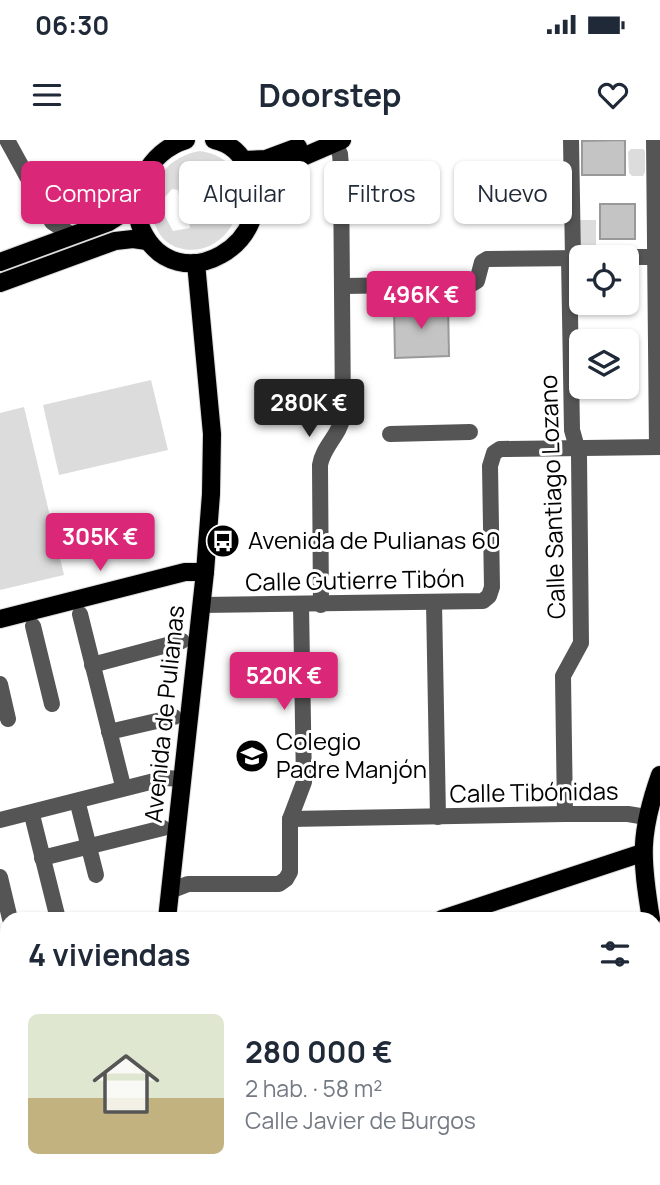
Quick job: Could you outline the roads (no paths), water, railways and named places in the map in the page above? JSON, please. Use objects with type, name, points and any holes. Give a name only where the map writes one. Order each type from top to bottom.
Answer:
[{"type":"main road","points":[[161,147],[186,140]]},
{"type":"main road","points":[[214,140],[226,143],[244,160],[266,159],[313,140]]},
{"type":"main road","points":[[293,161],[338,142]]},
{"type":"main road","points":[[0,261],[103,224]]},
{"type":"main road","points":[[139,224],[147,241],[167,257],[196,263],[214,260],[229,252],[241,239],[248,224]]},
{"type":"main road","points":[[0,283],[116,241],[147,241]]},
{"type":"main road","name":"Avenida de Pulianas","points":[[168,912],[202,605],[212,434],[196,263]]},
{"type":"main road","points":[[0,619],[185,572],[205,572]]},
{"type":"main road","points":[[650,912],[642,853],[646,817],[660,775]]},
{"type":"main road","points":[[463,912],[642,853]]},
{"type":"street","points":[[7,140],[21,166]]},
{"type":"street","name":"Calle Santiago Lozano","points":[[572,140],[574,245]]},
{"type":"street","points":[[321,605],[321,453],[342,424],[343,416],[341,292],[344,286],[338,142]]},
{"type":"street","points":[[656,144],[658,447]]},
{"type":"street","points":[[47,244],[52,224]]},
{"type":"street","points":[[55,224],[72,235]]},
{"type":"street","points":[[639,257],[655,257]]},
{"type":"street","points":[[344,286],[471,284],[477,281],[482,262],[487,259],[569,258]]},
{"type":"street","name":"Calle Santiago Lozano","points":[[565,814],[563,676],[582,643],[577,449],[572,430],[573,315]]},
{"type":"street","points":[[390,434],[470,432]]},
{"type":"street","name":"Calle Gutierre Tibón","points":[[202,605],[482,601],[489,596],[492,587],[491,460],[494,453],[500,449],[658,447]]},
{"type":"street","points":[[434,602],[438,817]]},
{"type":"street","points":[[170,891],[188,884],[279,884],[286,880],[290,872],[289,819],[304,782],[301,605]]},
{"type":"street","points":[[80,614],[122,782]]},
{"type":"street","points":[[33,626],[52,704]]},
{"type":"street","points":[[92,665],[182,641]]},
{"type":"street","points":[[0,684],[8,719]]},
{"type":"street","points":[[109,732],[174,717]]},
{"type":"street","points":[[0,820],[166,778],[181,779]]},
{"type":"street","points":[[78,804],[96,875]]},
{"type":"street","name":"Calle Tibónidas","points":[[289,819],[565,814],[628,814],[646,817]]},
{"type":"street","points":[[32,815],[56,912]]},
{"type":"street","points":[[42,858],[163,828]]},
{"type":"street","points":[[172,872],[188,884]]},
{"type":"street","points":[[0,877],[8,912]]},
{"type":"place","name":"Avenida de Pulianas 60","points":[[223,541]]},
{"type":"place","name":"Colegio Padre Manjón","points":[[252,756]]}]
